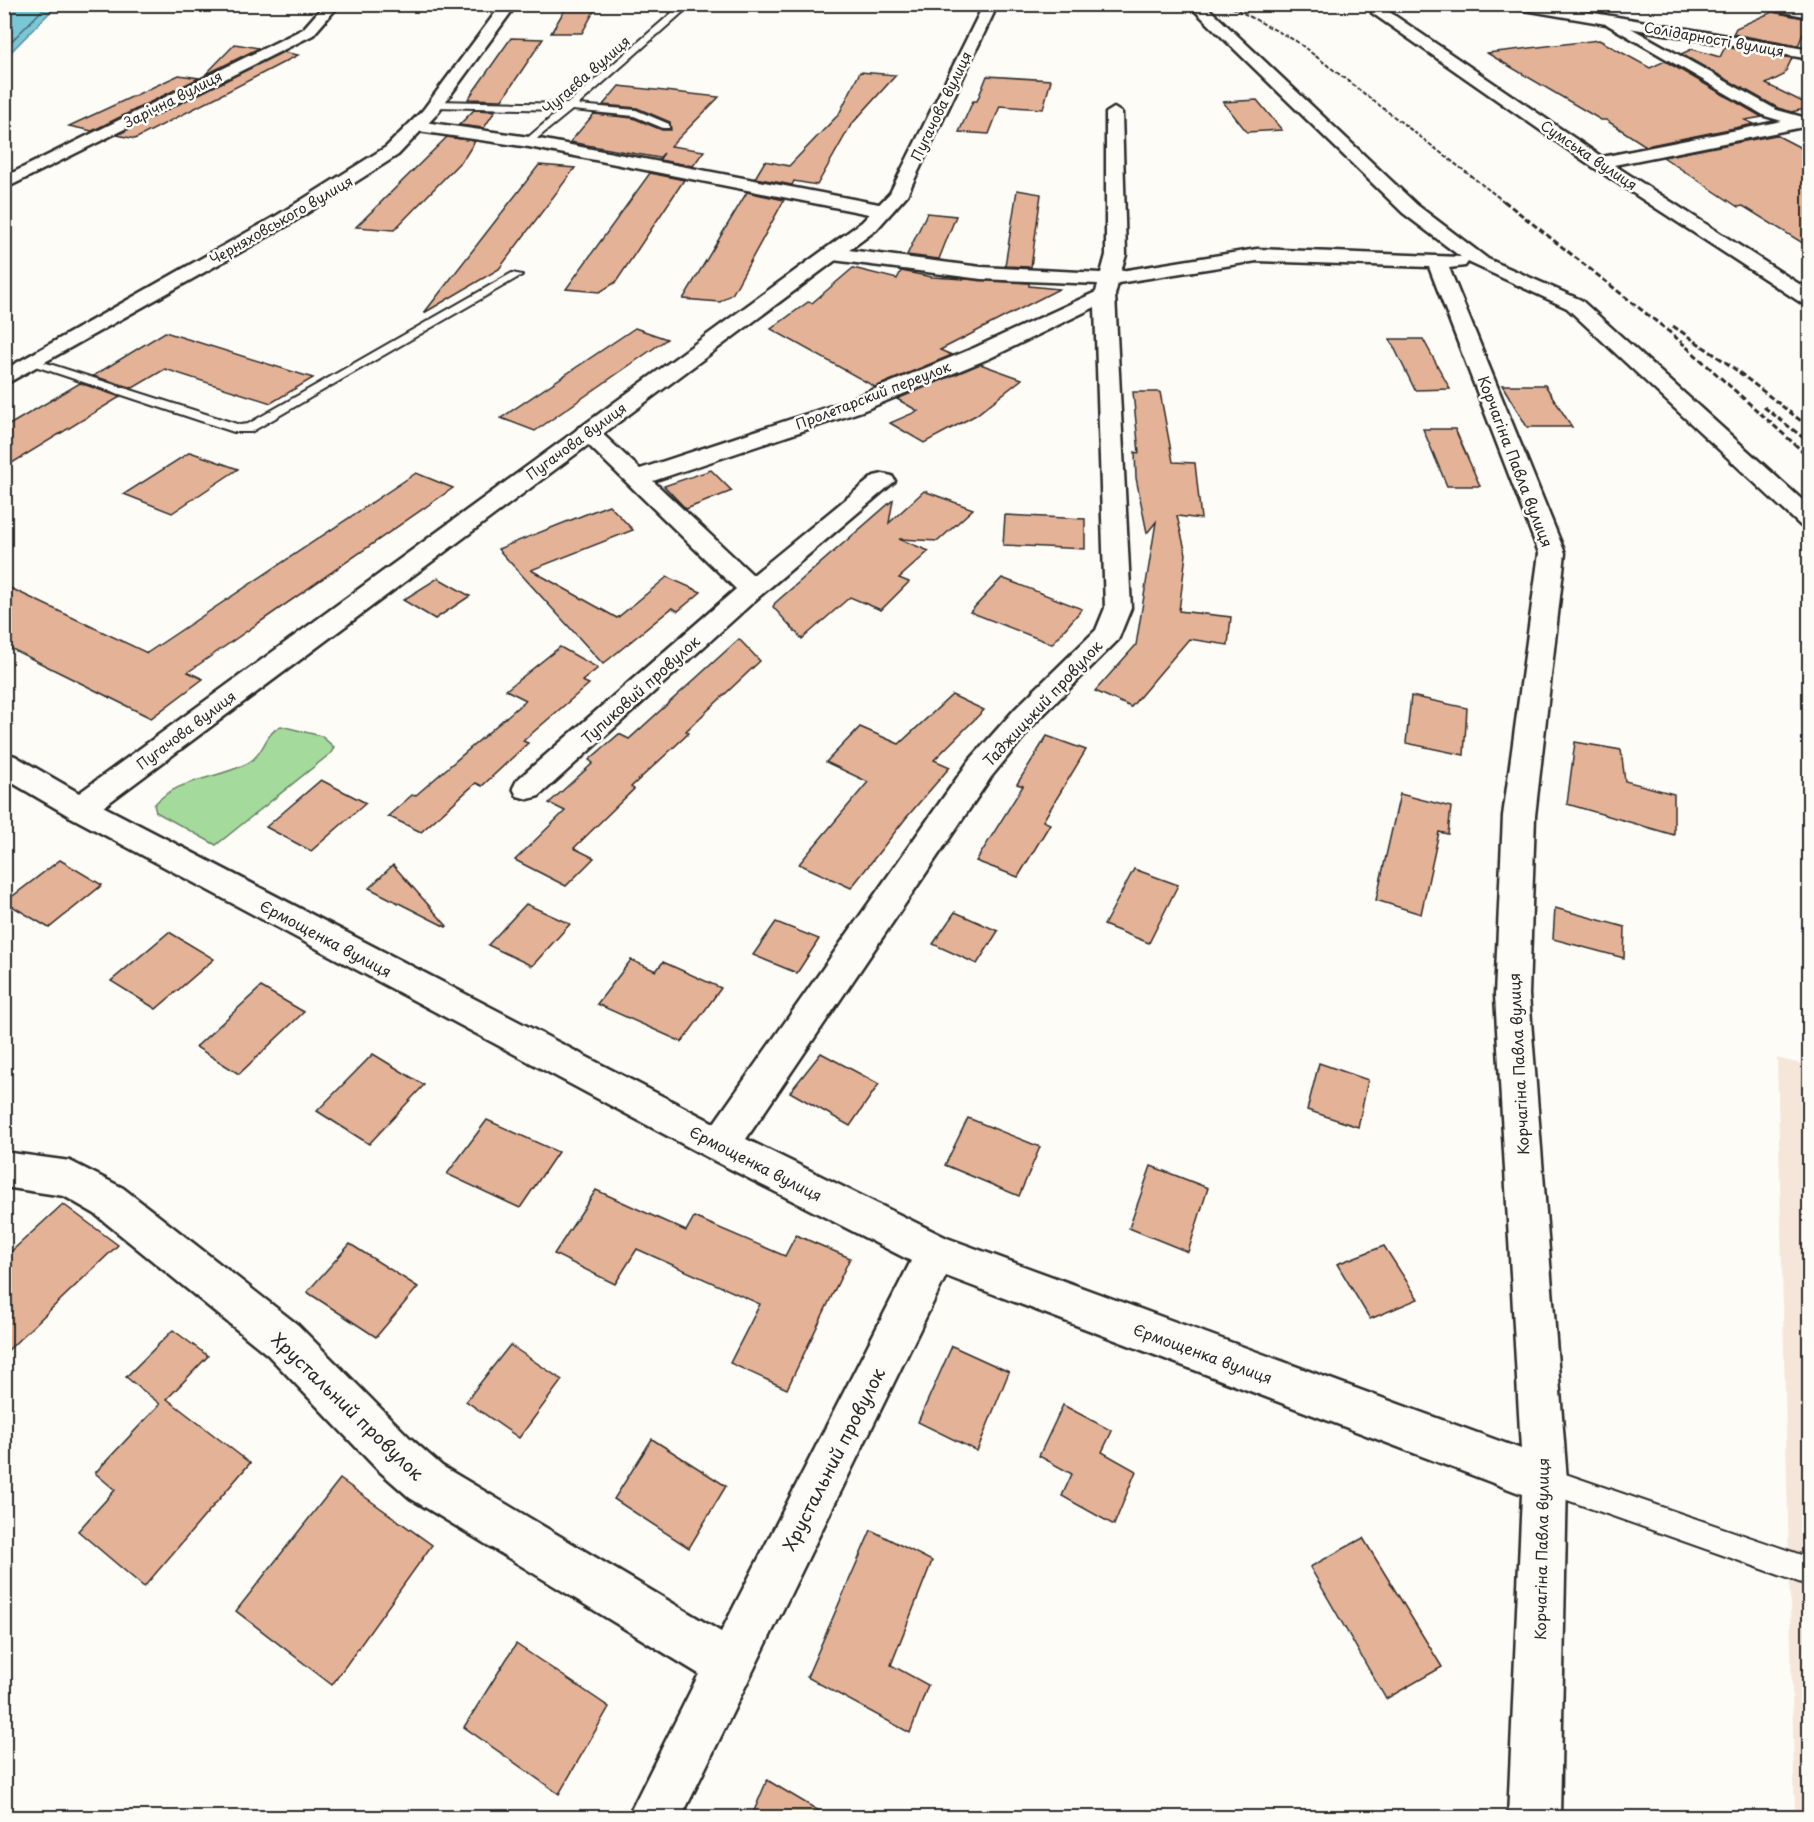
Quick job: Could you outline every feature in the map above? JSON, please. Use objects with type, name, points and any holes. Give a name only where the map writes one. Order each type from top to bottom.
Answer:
[{"type":"street","name":"Зарічна вулиця","points":[[4,184],[308,32],[333,4]]},
{"type":"street","name":"Черняховського вулиця","points":[[4,379],[362,172],[392,151],[436,104],[510,4]]},
{"type":"street","name":"Пугачова вулиця","points":[[80,808],[587,432],[833,254],[884,211],[897,195],[991,4]]},
{"type":"street","points":[[1196,4],[1410,209],[1481,263],[1574,304],[1809,521]]},
{"type":"street","name":"Сумська вулиця","points":[[1378,4],[1377,10],[1599,163],[1809,300]]},
{"type":"street","name":"Солідарності вулиця","points":[[1513,4],[1809,55]]},
{"type":"street","points":[[1762,4],[1809,13]]},
{"type":"street","points":[[1613,22],[1771,113],[1804,123]]},
{"type":"street","name":"Таджицький провулок","points":[[720,1145],[980,769],[1026,715],[1108,634],[1118,608],[1107,287],[1116,255],[1114,113]]},
{"type":"street","points":[[1599,163],[1804,123]]},
{"type":"street","points":[[417,126],[529,142],[884,211]]},
{"type":"street","points":[[833,254],[1107,287],[1257,255],[1481,263]]},
{"type":"street","name":"Корчагіна Павла вулиця","points":[[1437,262],[1552,553],[1519,816],[1512,995],[1545,1480],[1534,1818]]},
{"type":"street","name":"Пролетарский переулок","points":[[635,479],[855,405],[982,353],[1107,287]]},
{"type":"street","points":[[587,432],[752,589]]},
{"type":"street","name":"Тупиковий провулок","points":[[528,788],[752,589],[883,481]]},
{"type":"street","name":"Єрмощенка вулиця","points":[[4,764],[80,808],[720,1145],[936,1253],[1545,1480]]},
{"type":"street","name":"Хрустальний провулок","points":[[4,1169],[70,1179],[109,1201],[283,1340],[393,1453],[426,1482],[729,1664]]},
{"type":"street","name":"Хрустальний провулок","points":[[653,1818],[936,1253]]},
{"type":"lane","name":"Чугаєва вулиця","points":[[529,142],[688,4]]},
{"type":"lane","points":[[436,104],[570,107],[636,113],[666,126]]},
{"type":"lane","points":[[33,363],[239,429],[251,428],[516,275]]},
{"type":"lane","points":[[1545,1480],[1809,1572]]},
{"type":"shaded area","points":[[1777,1058],[1810,1066],[1809,1818],[1795,1817]]},
{"type":"green space","points":[[281,726],[321,736],[334,747],[331,753],[216,845],[156,812],[154,805],[174,789],[237,768],[254,759],[275,729]]},
{"type":"water","points":[[4,5],[57,5],[5,58]]},
{"type":"building","points":[[568,4],[598,4],[582,33],[551,33]]},
{"type":"building","points":[[1772,12],[1809,19],[1798,46],[1733,34],[1736,28]]},
{"type":"building","points":[[511,38],[543,39],[502,100],[468,99]]},
{"type":"building","points":[[1599,40],[1650,68],[1665,61],[1762,117],[1745,120],[1754,124],[1646,146],[1606,120],[1601,120],[1487,53]]},
{"type":"building","points":[[235,44],[259,48],[205,75]]},
{"type":"building","points":[[1725,47],[1792,58],[1784,75],[1766,84],[1809,105],[1809,108],[1791,112],[1778,108],[1681,54],[1692,49],[1720,57]]},
{"type":"building","points":[[283,52],[298,55],[135,139],[117,135]]},
{"type":"building","points":[[860,72],[896,75],[851,125],[817,185],[794,181],[792,185],[755,178],[765,161],[789,166],[839,114]]},
{"type":"building","points":[[179,75],[199,78],[92,131],[69,126]]},
{"type":"building","points":[[987,76],[1051,80],[1043,109],[1000,106],[989,134],[959,132],[973,101],[977,101]]},
{"type":"building","points":[[619,86],[719,97],[671,146],[704,151],[693,166],[659,160],[664,153],[659,158],[570,142],[594,114],[633,118],[662,130],[671,130],[670,122],[637,108],[603,105]]},
{"type":"building","points":[[1257,100],[1282,130],[1247,132],[1223,102]]},
{"type":"building","points":[[474,110],[495,111],[484,128],[459,125]]},
{"type":"building","points":[[1776,135],[1809,152],[1809,247],[1743,206],[1738,207],[1663,157]]},
{"type":"building","points":[[447,137],[475,141],[465,157],[394,230],[356,227]]},
{"type":"building","points":[[539,165],[575,168],[499,269],[424,313]]},
{"type":"building","points":[[650,173],[684,180],[616,282],[600,292],[566,289]]},
{"type":"building","points":[[1017,190],[1041,194],[1031,267],[1005,266]]},
{"type":"building","points":[[747,192],[784,200],[733,293],[720,302],[683,299]]},
{"type":"building","points":[[927,213],[956,216],[939,259],[907,255]]},
{"type":"building","points":[[853,268],[897,279],[901,271],[932,277],[1029,283],[1029,286],[1059,289],[940,350],[952,355],[875,387],[771,329],[808,302],[812,303]]},
{"type":"building","points":[[635,328],[667,339],[535,431],[501,418]]},
{"type":"building","points":[[165,332],[313,378],[271,403],[165,369],[133,388],[93,376]]},
{"type":"building","points":[[1390,339],[1423,339],[1450,389],[1415,390]]},
{"type":"building","points":[[980,364],[1022,379],[976,415],[924,443],[890,423],[918,411],[897,399]]},
{"type":"building","points":[[80,383],[120,397],[4,468],[4,428]]},
{"type":"building","points":[[1502,385],[1545,385],[1572,427],[1527,427]]},
{"type":"building","points":[[1133,392],[1160,392],[1173,462],[1195,463],[1201,519],[1177,516],[1186,554],[1179,611],[1231,617],[1228,645],[1189,639],[1131,707],[1095,691],[1136,645],[1156,522],[1147,533],[1136,478],[1135,452],[1139,453]]},
{"type":"building","points":[[1423,429],[1455,429],[1480,486],[1447,486]]},
{"type":"building","points":[[190,452],[238,469],[172,513],[124,494]]},
{"type":"building","points":[[711,470],[732,491],[686,509],[664,486]]},
{"type":"building","points":[[416,473],[453,488],[188,672],[203,679],[151,718],[4,645],[4,585],[147,653]]},
{"type":"building","points":[[924,491],[973,509],[938,541],[899,539],[929,551],[899,578],[909,582],[881,610],[850,597],[802,639],[773,607],[775,603],[893,500],[889,523]]},
{"type":"building","points":[[609,505],[633,530],[531,570],[617,618],[667,577],[701,592],[678,611],[672,608],[603,664],[498,549]]},
{"type":"building","points":[[1005,515],[1085,519],[1085,549],[1003,545]]},
{"type":"building","points":[[438,578],[470,596],[435,619],[403,600]]},
{"type":"building","points":[[1002,578],[1082,609],[1052,644],[970,612]]},
{"type":"building","points":[[739,639],[760,661],[686,731],[689,733],[631,787],[634,789],[574,848],[594,858],[566,886],[515,860],[565,811],[549,803],[593,763],[589,760],[619,734],[629,739]]},
{"type":"building","points":[[560,647],[598,668],[582,681],[589,684],[523,741],[528,743],[482,786],[476,783],[421,832],[388,816],[412,795],[415,796],[526,700],[506,690]]},
{"type":"building","points":[[952,695],[984,710],[934,760],[950,767],[851,888],[799,864],[868,782],[826,762],[860,727],[899,744]]},
{"type":"building","points":[[1411,696],[1467,708],[1464,755],[1406,743]]},
{"type":"building","points":[[1047,736],[1086,750],[1043,821],[1050,824],[1018,877],[976,861],[1023,786],[1017,784]]},
{"type":"building","points":[[1575,742],[1621,750],[1625,781],[1674,794],[1674,835],[1567,804]]},
{"type":"building","points":[[321,780],[366,803],[311,851],[266,827]]},
{"type":"building","points":[[1400,794],[1451,807],[1448,834],[1439,832],[1421,914],[1376,900]]},
{"type":"building","points":[[60,860],[102,885],[49,928],[5,902]]},
{"type":"building","points":[[393,865],[447,926],[446,927],[369,888]]},
{"type":"building","points":[[1134,869],[1178,885],[1149,943],[1104,925]]},
{"type":"building","points":[[526,904],[570,924],[532,966],[488,945]]},
{"type":"building","points":[[1555,908],[1625,927],[1624,958],[1553,939]]},
{"type":"building","points":[[955,912],[998,931],[977,964],[933,944]]},
{"type":"building","points":[[776,922],[819,939],[797,973],[753,955]]},
{"type":"building","points":[[169,932],[214,959],[156,1009],[111,981]]},
{"type":"building","points":[[631,960],[656,971],[663,962],[721,988],[682,1042],[597,1004]]},
{"type":"building","points":[[261,987],[304,1012],[239,1074],[196,1047]]},
{"type":"building","points":[[821,1053],[879,1084],[850,1126],[790,1092]]},
{"type":"building","points":[[373,1054],[424,1085],[369,1144],[317,1111]]},
{"type":"building","points":[[1319,1063],[1368,1080],[1358,1127],[1307,1110]]},
{"type":"building","points":[[968,1118],[1040,1147],[1019,1196],[945,1165]]},
{"type":"building","points":[[487,1120],[558,1152],[520,1208],[447,1174]]},
{"type":"building","points":[[1151,1166],[1208,1188],[1188,1252],[1129,1228]]},
{"type":"building","points":[[596,1190],[686,1231],[694,1217],[785,1256],[796,1235],[850,1258],[787,1389],[730,1363],[760,1304],[637,1249],[615,1284],[554,1254]]},
{"type":"building","points":[[63,1204],[118,1245],[4,1354],[4,1258]]},
{"type":"building","points":[[350,1244],[418,1287],[376,1337],[307,1292]]},
{"type":"building","points":[[1384,1246],[1418,1299],[1370,1319],[1337,1264]]},
{"type":"building","points":[[173,1330],[208,1356],[167,1399],[250,1463],[144,1587],[78,1531],[115,1490],[95,1473],[160,1404],[126,1377]]},
{"type":"building","points":[[510,1345],[562,1380],[519,1438],[466,1401]]},
{"type":"building","points":[[952,1346],[1009,1372],[977,1451],[918,1422]]},
{"type":"building","points":[[1063,1405],[1112,1431],[1102,1452],[1136,1471],[1114,1525],[1062,1496],[1072,1474],[1039,1456]]},
{"type":"building","points":[[652,1439],[726,1486],[689,1548],[614,1499]]},
{"type":"building","points":[[340,1479],[432,1545],[332,1685],[236,1611]]},
{"type":"building","points":[[871,1530],[932,1561],[891,1665],[928,1685],[910,1733],[807,1677]]},
{"type":"building","points":[[1363,1538],[1442,1667],[1386,1699],[1310,1567]]},
{"type":"building","points":[[516,1644],[609,1707],[559,1794],[464,1727]]},
{"type":"building","points":[[767,1780],[831,1818],[751,1818]]},
{"type":"railway","points":[[1226,4],[1296,41],[1506,203]]},
{"type":"railway","points":[[1504,201],[1672,334],[1810,458]]},
{"type":"railway","points":[[1673,326],[1731,366],[1810,428]]},
{"type":"railway","points":[[1764,407],[1810,443]]}]
